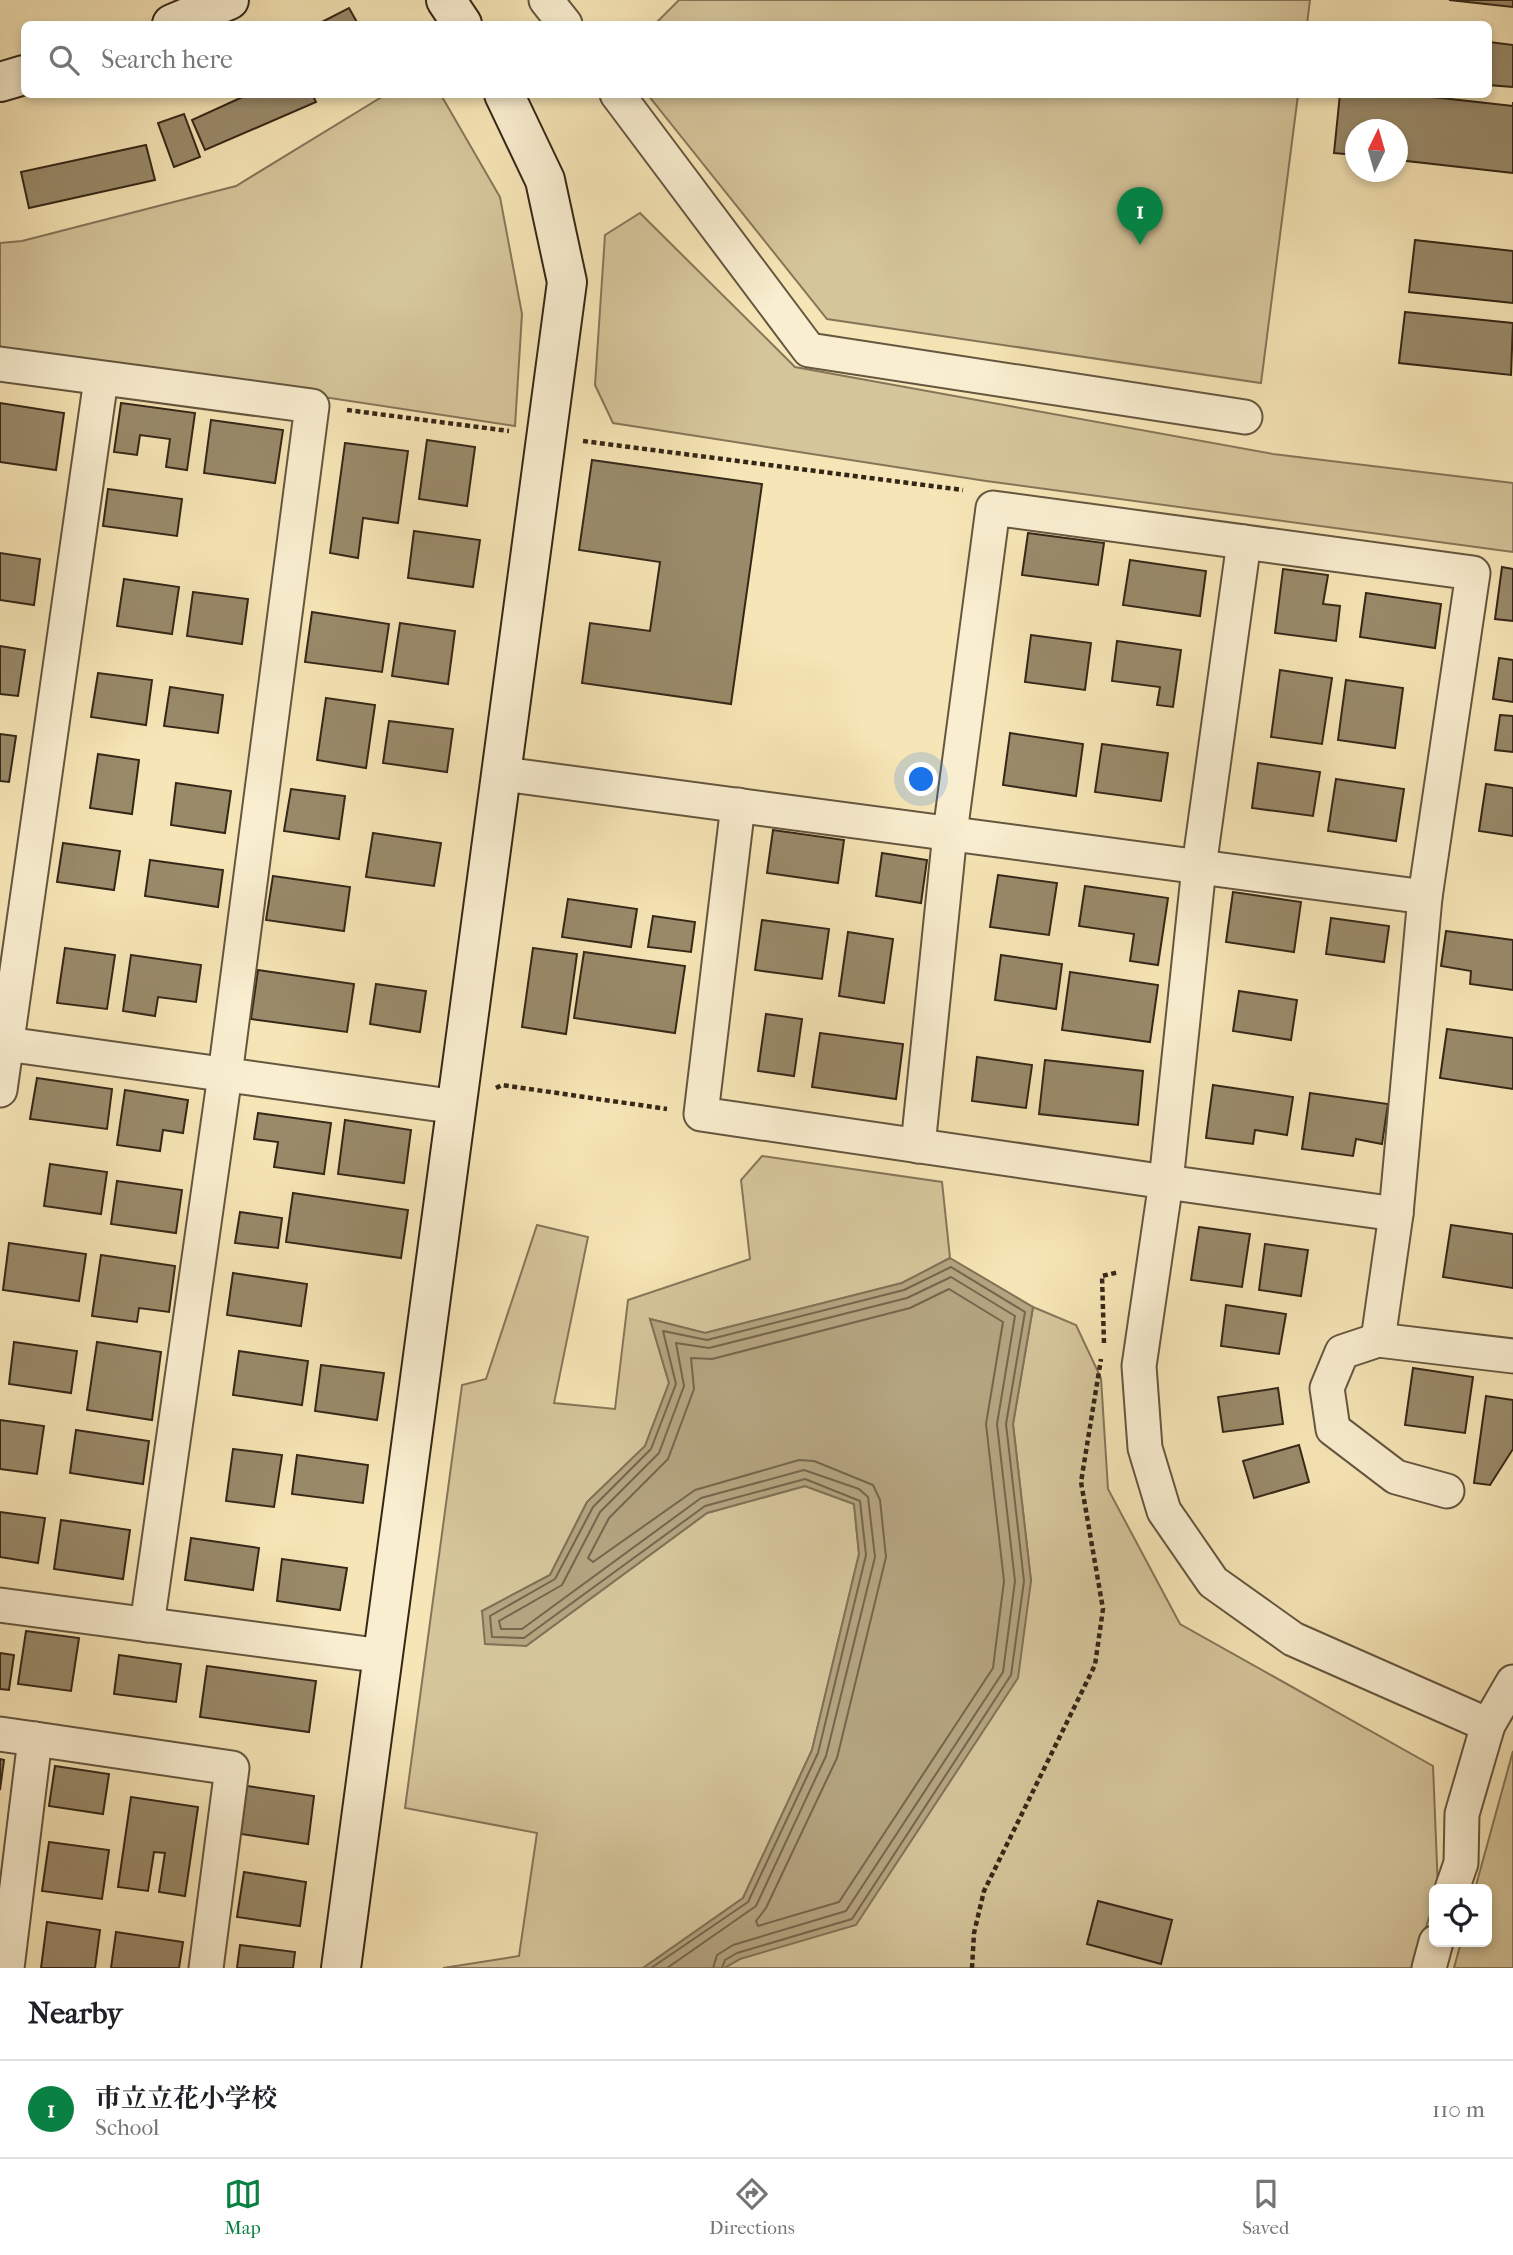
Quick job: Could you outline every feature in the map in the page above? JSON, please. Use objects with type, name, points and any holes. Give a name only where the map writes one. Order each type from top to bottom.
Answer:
[{"type":"street","points":[[179,21],[229,0]]},
{"type":"street","points":[[446,0],[460,21]]},
{"type":"street","points":[[546,0],[563,21]]},
{"type":"street","points":[[0,82],[21,76]]},
{"type":"street","points":[[341,1968],[567,282],[545,180],[506,98]]},
{"type":"street","points":[[620,98],[809,350],[1245,417]]},
{"type":"street","points":[[0,364],[312,406],[225,1075],[148,1625]]},
{"type":"street","points":[[0,1090],[3,1043],[101,379]]},
{"type":"street","points":[[918,1146],[950,834],[993,508],[1473,573],[1425,897],[1396,1214],[1378,1340]]},
{"type":"street","points":[[1244,542],[1199,867],[1167,1182],[1139,1366],[1145,1448],[1164,1511],[1213,1581],[1293,1639],[1488,1725]]},
{"type":"street","points":[[503,774],[1425,897]]},
{"type":"street","points":[[738,805],[701,1114],[1396,1214]]},
{"type":"street","points":[[3,1043],[457,1107]]},
{"type":"street","points":[[1447,1491],[1396,1477],[1334,1429],[1327,1388],[1342,1352],[1378,1340],[1513,1356]]},
{"type":"street","points":[[0,1605],[383,1656]]},
{"type":"street","points":[[1454,1884],[1461,1863],[1462,1814],[1488,1725],[1513,1682]]},
{"type":"street","points":[[0,1734],[232,1768],[206,1968]]},
{"type":"street","points":[[7,1968],[6,1934],[35,1739]]},
{"type":"street","points":[[1429,1968],[1435,1947]]},
{"type":"path","points":[[312,406],[971,491],[993,508]]},
{"type":"path","points":[[457,1107],[502,1085],[701,1114]]},
{"type":"path","points":[[1104,1344],[1102,1276],[1154,1264]]},
{"type":"path","points":[[972,1968],[974,1933],[984,1891],[1095,1665],[1103,1609],[1081,1482],[1102,1357]]},
{"type":"shaded area","points":[[679,0],[1310,0],[1307,21],[658,21]]},
{"type":"shaded area","points":[[380,98],[443,98],[500,197],[522,314],[515,426],[0,348],[0,243],[22,241],[236,186]]},
{"type":"shaded area","points":[[650,98],[1298,98],[1261,383],[827,319]]},
{"type":"shaded area","points":[[640,213],[795,367],[1273,454],[1513,483],[1513,552],[986,481],[613,423],[595,385],[605,235]]},
{"type":"shaded area","points":[[762,1156],[942,1182],[950,1258],[902,1283],[705,1333],[650,1319],[669,1383],[645,1446],[587,1502],[550,1575],[482,1611],[526,1646],[707,1513],[805,1486],[854,1504],[859,1554],[812,1750],[743,1898],[643,1968],[443,1968],[519,1956],[537,1833],[405,1808],[462,1385],[486,1379],[537,1225],[588,1237],[554,1403],[615,1409],[628,1300],[750,1259],[741,1180]]},
{"type":"shaded area","points":[[1033,1307],[1076,1325],[1101,1378],[1108,1489],[1180,1624],[1433,1766],[1438,1884],[1429,1884],[1429,1918],[1413,1968],[724,1968],[740,1959],[1031,1581],[1013,1424]]},
{"type":"shaded area","points":[[1513,1751],[1513,1968],[1454,1968],[1460,1947],[1492,1947],[1492,1884],[1476,1884]]},
{"type":"water","points":[[950,1258],[1033,1307],[1013,1424],[1031,1581],[1018,1678],[856,1925],[740,1959],[724,1968],[643,1968],[743,1898],[812,1750],[859,1554],[854,1504],[805,1486],[707,1513],[526,1646],[485,1644],[482,1611],[550,1575],[587,1502],[645,1446],[669,1383],[650,1319],[705,1333],[902,1283]]},
{"type":"building","points":[[1449,0],[1513,0],[1513,7]]},
{"type":"building","points":[[349,8],[356,21],[324,21]]},
{"type":"building","points":[[1492,42],[1513,45],[1513,87],[1492,85]]},
{"type":"building","points":[[240,98],[314,98],[316,102],[205,150],[192,120]]},
{"type":"building","points":[[1340,98],[1442,98],[1513,106],[1513,173],[1408,161],[1408,119],[1345,119],[1345,154],[1334,153]]},
{"type":"building","points":[[184,114],[200,157],[174,167],[158,123]]},
{"type":"building","points":[[146,145],[155,180],[29,208],[21,172]]},
{"type":"building","points":[[1415,240],[1513,251],[1513,303],[1409,292]]},
{"type":"building","points":[[1405,312],[1513,323],[1511,375],[1399,363]]},
{"type":"building","points":[[0,403],[64,413],[56,470],[0,462]]},
{"type":"building","points":[[121,403],[195,413],[187,470],[166,467],[170,439],[140,435],[137,455],[114,452]]},
{"type":"building","points":[[211,420],[283,430],[275,483],[204,473]]},
{"type":"building","points":[[427,440],[475,447],[467,506],[419,499]]},
{"type":"building","points":[[345,443],[408,451],[398,523],[363,518],[358,558],[330,553]]},
{"type":"building","points":[[592,460],[762,484],[731,704],[582,683],[590,623],[650,631],[660,562],[579,550]]},
{"type":"building","points":[[108,489],[182,499],[177,536],[103,526]]},
{"type":"building","points":[[414,531],[480,540],[473,587],[408,578]]},
{"type":"building","points":[[1028,533],[1104,543],[1098,585],[1022,575]]},
{"type":"building","points":[[0,553],[40,559],[34,605],[0,600]]},
{"type":"building","points":[[1130,560],[1206,571],[1200,616],[1123,605]]},
{"type":"building","points":[[1502,567],[1513,569],[1513,621],[1495,619]]},
{"type":"building","points":[[1283,569],[1328,575],[1323,604],[1340,606],[1336,641],[1275,633]]},
{"type":"building","points":[[124,579],[179,587],[172,634],[117,626]]},
{"type":"building","points":[[193,592],[248,599],[242,644],[187,636]]},
{"type":"building","points":[[1366,593],[1441,604],[1435,648],[1360,637]]},
{"type":"building","points":[[312,612],[389,624],[382,672],[305,662]]},
{"type":"building","points":[[400,623],[455,631],[448,684],[392,676]]},
{"type":"building","points":[[1031,635],[1091,643],[1085,690],[1025,682]]},
{"type":"building","points":[[1117,641],[1181,650],[1173,707],[1157,705],[1160,687],[1112,681]]},
{"type":"building","points":[[0,646],[25,650],[18,696],[0,694]]},
{"type":"building","points":[[1499,658],[1513,660],[1513,702],[1493,699]]},
{"type":"building","points":[[1280,670],[1332,678],[1322,744],[1271,737]]},
{"type":"building","points":[[98,673],[152,680],[146,725],[91,717]]},
{"type":"building","points":[[1346,680],[1403,688],[1395,748],[1338,740]]},
{"type":"building","points":[[170,687],[223,695],[218,733],[164,726]]},
{"type":"building","points":[[326,698],[375,705],[366,768],[317,760]]},
{"type":"building","points":[[1500,715],[1513,716],[1513,752],[1495,750]]},
{"type":"building","points":[[389,721],[453,729],[447,772],[383,763]]},
{"type":"building","points":[[1010,733],[1083,744],[1076,796],[1003,785]]},
{"type":"building","points":[[0,734],[16,736],[9,782],[0,781]]},
{"type":"building","points":[[1102,744],[1168,753],[1161,801],[1095,792]]},
{"type":"building","points":[[98,754],[139,760],[132,814],[90,808]]},
{"type":"building","points":[[1258,763],[1320,772],[1313,816],[1252,808]]},
{"type":"building","points":[[1336,779],[1404,789],[1396,841],[1328,831]]},
{"type":"building","points":[[176,783],[231,791],[225,833],[171,825]]},
{"type":"building","points":[[1486,784],[1513,788],[1513,836],[1479,831]]},
{"type":"building","points":[[291,789],[345,796],[339,839],[284,831]]},
{"type":"building","points":[[773,830],[844,840],[838,883],[767,873]]},
{"type":"building","points":[[373,833],[441,843],[434,886],[366,877]]},
{"type":"building","points":[[63,843],[120,851],[114,890],[57,882]]},
{"type":"building","points":[[882,853],[927,860],[921,903],[876,896]]},
{"type":"building","points":[[150,860],[223,870],[218,907],[145,896]]},
{"type":"building","points":[[998,875],[1057,883],[1049,935],[990,927]]},
{"type":"building","points":[[273,876],[350,887],[344,931],[266,920]]},
{"type":"building","points":[[1085,886],[1168,898],[1158,965],[1130,961],[1134,934],[1079,926]]},
{"type":"building","points":[[1233,892],[1301,902],[1294,952],[1226,942]]},
{"type":"building","points":[[568,899],[637,909],[631,947],[562,937]]},
{"type":"building","points":[[653,916],[695,922],[691,952],[648,947]]},
{"type":"building","points":[[1331,918],[1389,926],[1384,962],[1326,954]]},
{"type":"building","points":[[762,920],[829,929],[822,979],[755,970]]},
{"type":"building","points":[[1446,931],[1513,940],[1513,990],[1470,984],[1471,971],[1441,966]]},
{"type":"building","points":[[848,932],[893,939],[884,1003],[839,996]]},
{"type":"building","points":[[65,948],[115,955],[107,1009],[57,1003]]},
{"type":"building","points":[[533,948],[577,954],[566,1034],[522,1027]]},
{"type":"building","points":[[584,952],[685,966],[675,1033],[574,1018]]},
{"type":"building","points":[[131,955],[201,965],[196,1002],[158,997],[155,1016],[123,1011]]},
{"type":"building","points":[[1001,955],[1062,964],[1056,1009],[995,1000]]},
{"type":"building","points":[[258,970],[354,984],[347,1032],[251,1019]]},
{"type":"building","points":[[1070,972],[1158,985],[1150,1042],[1062,1030]]},
{"type":"building","points":[[376,984],[426,991],[420,1032],[370,1024]]},
{"type":"building","points":[[1239,991],[1297,1000],[1291,1040],[1233,1031]]},
{"type":"building","points":[[766,1014],[802,1019],[794,1076],[758,1071]]},
{"type":"building","points":[[1447,1029],[1513,1038],[1513,1089],[1440,1078]]},
{"type":"building","points":[[820,1033],[903,1044],[896,1099],[812,1087]]},
{"type":"building","points":[[977,1057],[1032,1065],[1026,1108],[972,1101]]},
{"type":"building","points":[[1045,1060],[1143,1071],[1138,1125],[1039,1114]]},
{"type":"building","points":[[37,1078],[112,1089],[107,1129],[30,1119]]},
{"type":"building","points":[[1213,1085],[1293,1097],[1287,1135],[1255,1130],[1253,1144],[1206,1138]]},
{"type":"building","points":[[125,1090],[188,1100],[183,1133],[163,1130],[160,1151],[117,1145]]},
{"type":"building","points":[[1310,1093],[1388,1104],[1382,1144],[1356,1139],[1353,1156],[1302,1149]]},
{"type":"building","points":[[258,1113],[331,1123],[324,1174],[274,1167],[278,1142],[254,1139]]},
{"type":"building","points":[[345,1120],[411,1130],[404,1183],[338,1174]]},
{"type":"building","points":[[50,1164],[107,1172],[101,1214],[44,1206]]},
{"type":"building","points":[[117,1181],[182,1190],[176,1233],[111,1224]]},
{"type":"building","points":[[293,1193],[408,1210],[401,1258],[286,1242]]},
{"type":"building","points":[[240,1212],[282,1218],[278,1248],[235,1243]]},
{"type":"building","points":[[1451,1225],[1513,1234],[1513,1288],[1443,1277]]},
{"type":"building","points":[[1199,1227],[1250,1234],[1242,1287],[1191,1280]]},
{"type":"building","points":[[9,1243],[86,1254],[79,1301],[3,1290]]},
{"type":"building","points":[[1265,1244],[1308,1250],[1301,1296],[1259,1290]]},
{"type":"building","points":[[101,1255],[175,1266],[169,1312],[139,1308],[137,1322],[92,1316]]},
{"type":"building","points":[[233,1273],[307,1284],[301,1326],[227,1315]]},
{"type":"building","points":[[1226,1305],[1286,1314],[1279,1354],[1221,1346]]},
{"type":"building","points":[[14,1342],[77,1351],[71,1393],[9,1384]]},
{"type":"building","points":[[97,1342],[161,1352],[152,1420],[87,1410]]},
{"type":"building","points":[[239,1351],[308,1361],[302,1405],[233,1395]]},
{"type":"building","points":[[321,1365],[384,1373],[377,1420],[315,1411]]},
{"type":"building","points":[[1413,1368],[1473,1377],[1465,1433],[1405,1425]]},
{"type":"building","points":[[1278,1388],[1283,1424],[1223,1432],[1218,1397]]},
{"type":"building","points":[[1486,1396],[1513,1400],[1513,1449],[1490,1485],[1474,1483]]},
{"type":"building","points":[[0,1420],[44,1426],[37,1474],[0,1469]]},
{"type":"building","points":[[76,1430],[149,1441],[143,1484],[70,1473]]},
{"type":"building","points":[[1299,1445],[1309,1482],[1254,1498],[1243,1461]]},
{"type":"building","points":[[233,1449],[282,1455],[274,1507],[226,1501]]},
{"type":"building","points":[[297,1455],[368,1465],[363,1503],[292,1494]]},
{"type":"building","points":[[0,1512],[45,1518],[38,1563],[0,1557]]},
{"type":"building","points":[[61,1520],[130,1530],[123,1579],[54,1569]]},
{"type":"building","points":[[191,1538],[259,1548],[253,1590],[185,1580]]},
{"type":"building","points":[[282,1559],[347,1568],[340,1610],[277,1601]]},
{"type":"building","points":[[26,1631],[79,1638],[71,1691],[18,1684]]},
{"type":"building","points":[[0,1653],[14,1655],[9,1690],[0,1689]]},
{"type":"building","points":[[119,1655],[181,1664],[176,1702],[114,1694]]},
{"type":"building","points":[[207,1666],[316,1681],[309,1732],[200,1717]]},
{"type":"building","points":[[0,1759],[4,1760],[0,1790]]},
{"type":"building","points":[[55,1766],[109,1774],[103,1814],[49,1806]]},
{"type":"building","points":[[247,1786],[314,1796],[308,1844],[241,1834]]},
{"type":"building","points":[[131,1797],[198,1807],[185,1896],[159,1892],[165,1853],[154,1852],[148,1891],[118,1887]]},
{"type":"building","points":[[49,1842],[109,1850],[102,1899],[42,1891]]},
{"type":"building","points":[[244,1872],[306,1882],[300,1926],[237,1917]]},
{"type":"building","points":[[1098,1901],[1172,1920],[1161,1964],[1087,1944]]},
{"type":"building","points":[[47,1922],[100,1930],[95,1968],[41,1968]]},
{"type":"building","points":[[116,1932],[183,1942],[179,1968],[111,1968]]},
{"type":"building","points":[[240,1945],[295,1952],[293,1968],[237,1968]]},
{"type":"place","name":"市立立花小学校","points":[[1140,245]]}]
